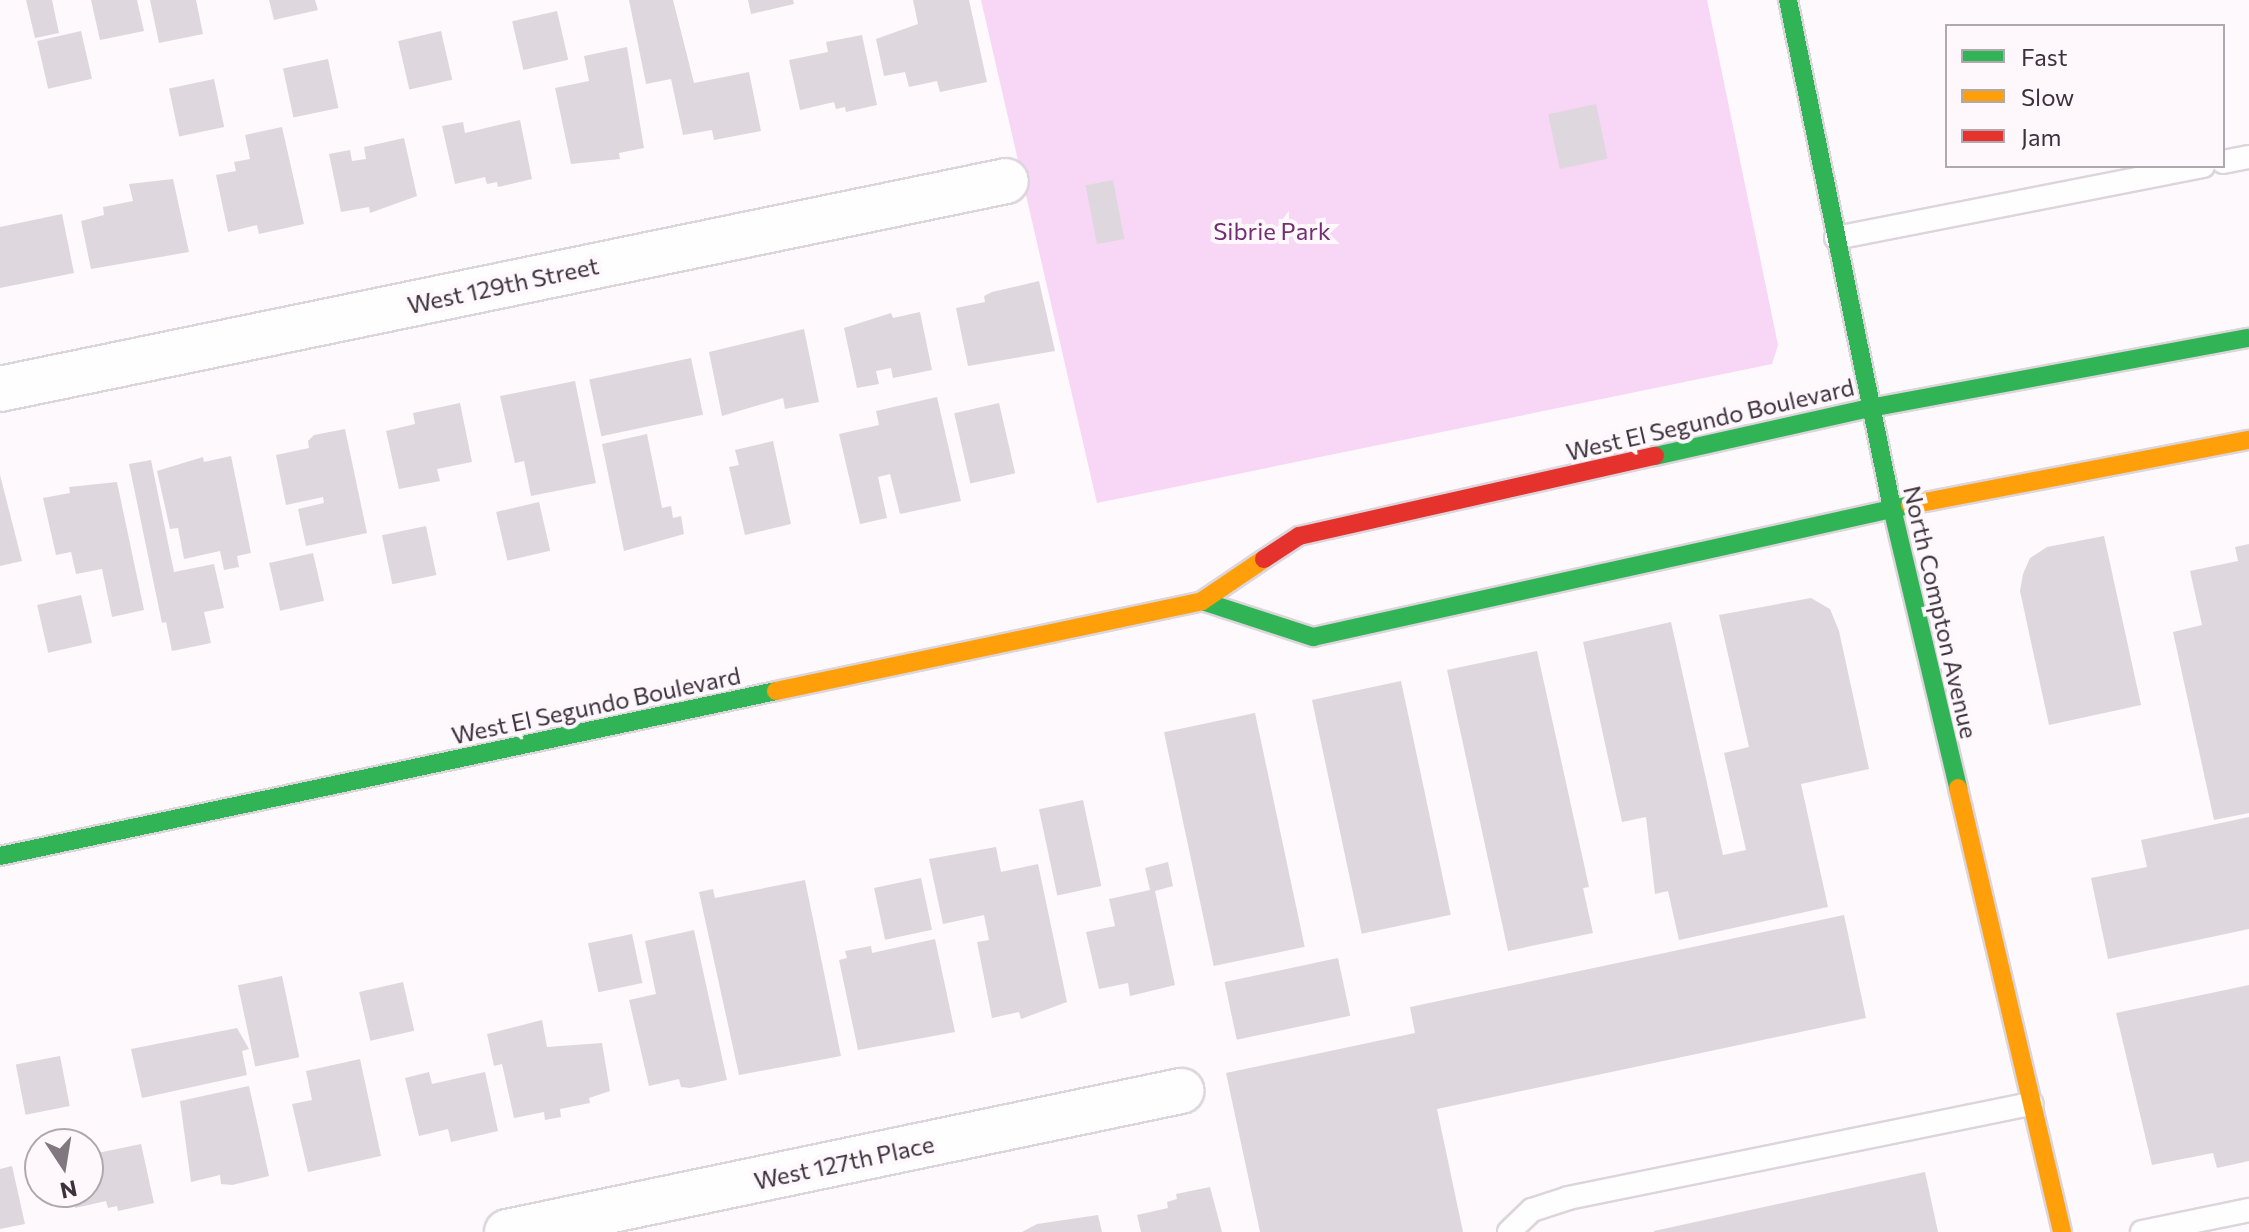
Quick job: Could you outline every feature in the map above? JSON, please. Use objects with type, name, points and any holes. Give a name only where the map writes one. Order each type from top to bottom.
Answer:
[{"type":"main road","name":"North Compton Avenue","points":[[1788,0],[1892,508],[2062,1232]]},
{"type":"main road","name":"West El Segundo Boulevard","points":[[0,856],[1202,601],[1299,536],[1870,408],[2249,338]]},
{"type":"main road","name":"West El Segundo Boulevard","points":[[1202,601],[1313,637],[1892,508],[2249,440]]},
{"type":"street","name":"West 129th Street","points":[[0,389],[1006,181]]},
{"type":"street","name":"West 127th Place","points":[[507,1232],[1181,1091]]},
{"type":"lane","points":[[2225,162],[2249,157]]},
{"type":"lane","points":[[1836,238],[2193,168]]},
{"type":"lane","points":[[1509,1232],[1532,1210],[1568,1198],[2032,1104]]},
{"type":"lane","points":[[2142,1232],[2249,1210]]},
{"type":"green space","name":"Sibrie Park","points":[[981,0],[1707,0],[1778,345],[1772,364],[1097,503]]},
{"type":"building","points":[[26,0],[52,0],[59,33],[35,38]]},
{"type":"building","points":[[91,0],[137,0],[144,31],[100,40]]},
{"type":"building","points":[[150,0],[196,0],[203,34],[159,43]]},
{"type":"building","points":[[269,0],[315,0],[318,10],[274,20]]},
{"type":"building","points":[[629,0],[673,0],[694,83],[749,72],[761,131],[714,140],[712,130],[683,135],[671,79],[646,84]]},
{"type":"building","points":[[748,0],[793,0],[794,4],[751,14]]},
{"type":"building","points":[[913,0],[969,0],[987,82],[940,92],[937,81],[909,87],[905,72],[884,76],[876,39],[918,24]]},
{"type":"building","points":[[557,11],[568,60],[523,70],[512,21]]},
{"type":"building","points":[[81,31],[92,79],[48,89],[37,41]]},
{"type":"building","points":[[441,31],[452,80],[409,90],[398,41]]},
{"type":"building","points":[[862,35],[877,105],[846,112],[845,107],[836,109],[834,102],[800,110],[789,60],[828,52],[826,42]]},
{"type":"building","points":[[627,47],[644,148],[619,153],[620,159],[571,164],[555,88],[589,81],[584,56]]},
{"type":"building","points":[[328,59],[338,108],[293,117],[283,69]]},
{"type":"building","points":[[214,79],[224,127],[179,136],[169,89]]},
{"type":"building","points":[[1596,104],[1608,159],[1560,169],[1548,114]]},
{"type":"building","points":[[520,120],[532,179],[498,187],[497,182],[487,184],[485,177],[455,184],[442,126],[463,122],[465,133]]},
{"type":"building","points":[[282,127],[304,224],[259,234],[257,225],[228,232],[216,175],[236,171],[234,162],[250,159],[245,135]]},
{"type":"building","points":[[404,138],[417,196],[370,213],[369,207],[341,212],[329,154],[350,150],[352,161],[366,159],[364,147]]},
{"type":"building","points":[[173,179],[189,252],[91,269],[81,221],[104,215],[103,207],[133,201],[129,184]]},
{"type":"building","points":[[1113,180],[1124,239],[1097,244],[1086,185]]},
{"type":"building","points":[[62,214],[74,273],[0,288],[0,227]]},
{"type":"building","points":[[1039,281],[1055,351],[968,366],[956,308],[985,302],[984,296],[992,292]]},
{"type":"building","points":[[920,312],[932,370],[893,378],[891,368],[876,371],[879,384],[857,388],[844,328],[891,313],[893,318]]},
{"type":"building","points":[[804,329],[819,402],[785,409],[783,398],[722,416],[709,352]]},
{"type":"building","points":[[691,358],[703,415],[601,436],[589,380]]},
{"type":"building","points":[[575,381],[596,483],[531,496],[524,461],[515,463],[500,396]]},
{"type":"building","points":[[937,397],[961,501],[900,514],[890,474],[878,477],[887,518],[860,524],[839,434],[879,425],[876,411]]},
{"type":"building","points":[[460,403],[472,462],[437,469],[440,481],[399,489],[386,431],[415,424],[413,413]]},
{"type":"building","points":[[999,403],[1015,473],[970,484],[954,413]]},
{"type":"building","points":[[345,429],[367,533],[306,546],[298,509],[324,503],[323,497],[286,505],[276,455],[309,448],[308,441],[314,435]]},
{"type":"building","points":[[647,434],[662,508],[671,506],[673,518],[681,516],[684,534],[624,551],[602,444]]},
{"type":"building","points":[[773,441],[791,524],[745,535],[729,467],[739,465],[735,450]]},
{"type":"building","points":[[231,456],[251,553],[237,556],[239,567],[224,570],[220,551],[184,559],[178,528],[170,529],[157,471],[203,457],[204,462]]},
{"type":"building","points":[[151,460],[174,572],[214,564],[224,608],[204,612],[211,643],[172,651],[166,622],[162,623],[129,464]]},
{"type":"building","points":[[0,475],[22,561],[0,566]]},
{"type":"building","points":[[117,482],[144,610],[112,617],[102,569],[76,574],[71,552],[56,555],[43,498],[70,493],[69,487]]},
{"type":"building","points":[[539,502],[550,551],[507,561],[496,512]]},
{"type":"building","points":[[426,526],[436,575],[392,584],[382,535]]},
{"type":"building","points":[[2104,536],[2141,705],[2049,725],[2020,591],[2023,574],[2030,558],[2047,547]]},
{"type":"building","points":[[2249,544],[2249,813],[2214,820],[2173,632],[2202,625],[2190,571],[2238,561],[2235,547]]},
{"type":"building","points":[[313,553],[324,601],[280,611],[269,563]]},
{"type":"building","points":[[81,595],[92,643],[48,653],[37,605]]},
{"type":"building","points":[[1811,598],[1830,609],[1839,631],[1869,769],[1801,784],[1828,907],[1679,940],[1668,891],[1655,894],[1646,817],[1622,822],[1583,642],[1671,622],[1723,855],[1746,850],[1724,753],[1749,747],[1719,615]]},
{"type":"building","points":[[1537,651],[1589,887],[1583,888],[1593,933],[1508,951],[1447,670]]},
{"type":"building","points":[[1401,681],[1451,915],[1362,934],[1312,700]]},
{"type":"building","points":[[1255,713],[1305,947],[1214,966],[1164,732]]},
{"type":"building","points":[[1083,800],[1101,886],[1057,895],[1039,809]]},
{"type":"building","points":[[2249,817],[2249,929],[2108,959],[2091,878],[2147,867],[2141,840]]},
{"type":"building","points":[[996,847],[1001,872],[1038,864],[1067,1002],[1021,1019],[1019,1012],[992,1018],[977,942],[989,940],[984,915],[943,924],[929,859]]},
{"type":"building","points":[[1168,862],[1173,886],[1155,891],[1175,985],[1130,996],[1128,983],[1099,989],[1086,932],[1115,926],[1109,899],[1150,890],[1145,868]]},
{"type":"building","points":[[921,878],[932,930],[885,940],[874,888]]},
{"type":"building","points":[[805,880],[841,1056],[739,1075],[699,892],[713,889],[715,898]]},
{"type":"building","points":[[1844,915],[1866,1018],[1437,1109],[1463,1232],[1260,1232],[1226,1073],[1415,1033],[1410,1007]]},
{"type":"building","points":[[694,930],[727,1080],[690,1088],[681,1087],[679,1079],[649,1086],[629,1000],[656,994],[645,941]]},
{"type":"building","points":[[632,934],[642,983],[598,992],[588,943]]},
{"type":"building","points":[[935,939],[955,1032],[858,1050],[839,960],[847,958],[845,951],[871,946],[872,953]]},
{"type":"building","points":[[1338,958],[1350,1016],[1237,1040],[1225,982]]},
{"type":"building","points":[[282,976],[299,1057],[255,1067],[238,985]]},
{"type":"building","points":[[403,982],[414,1031],[370,1041],[359,992]]},
{"type":"building","points":[[2249,985],[2249,1161],[2217,1168],[2213,1153],[2152,1165],[2116,1013]]},
{"type":"building","points":[[542,1020],[547,1047],[602,1043],[610,1091],[589,1098],[590,1103],[560,1109],[561,1117],[545,1120],[544,1112],[514,1118],[502,1064],[494,1066],[487,1034]]},
{"type":"building","points":[[237,1028],[249,1049],[242,1051],[247,1075],[142,1098],[131,1049]]},
{"type":"building","points":[[60,1056],[70,1106],[26,1115],[16,1065]]},
{"type":"building","points":[[360,1059],[381,1156],[308,1172],[292,1104],[312,1100],[306,1071]]},
{"type":"building","points":[[429,1072],[432,1084],[485,1072],[498,1131],[451,1142],[448,1129],[419,1136],[405,1078]]},
{"type":"building","points":[[249,1086],[269,1176],[232,1185],[221,1184],[220,1175],[191,1182],[180,1101]]},
{"type":"building","points":[[141,1144],[154,1203],[118,1211],[117,1206],[108,1208],[104,1201],[104,1152]]},
{"type":"building","points":[[12,1166],[25,1224],[0,1229],[0,1169]]},
{"type":"building","points":[[1925,1172],[1938,1232],[1654,1232],[1654,1231]]},
{"type":"building","points":[[1210,1187],[1222,1232],[1141,1232],[1137,1215],[1168,1208],[1167,1202],[1177,1199],[1176,1194]]},
{"type":"building","points":[[1098,1215],[1102,1232],[1022,1232],[1037,1224]]},
{"type":"traffic: fast","points":[[1788,0],[1892,508],[1958,788]]},
{"type":"traffic: fast","points":[[1655,456],[1870,408],[2249,338]]},
{"type":"traffic: fast","points":[[1202,601],[1313,637],[1910,505]]},
{"type":"traffic: fast","points":[[0,856],[776,691]]},
{"type":"traffic: slow","points":[[1910,505],[2249,440]]},
{"type":"traffic: slow","points":[[776,691],[1202,601],[1264,559]]},
{"type":"traffic: slow","points":[[1958,788],[2062,1232]]},
{"type":"traffic: jam","points":[[1264,559],[1299,536],[1655,456]]}]
